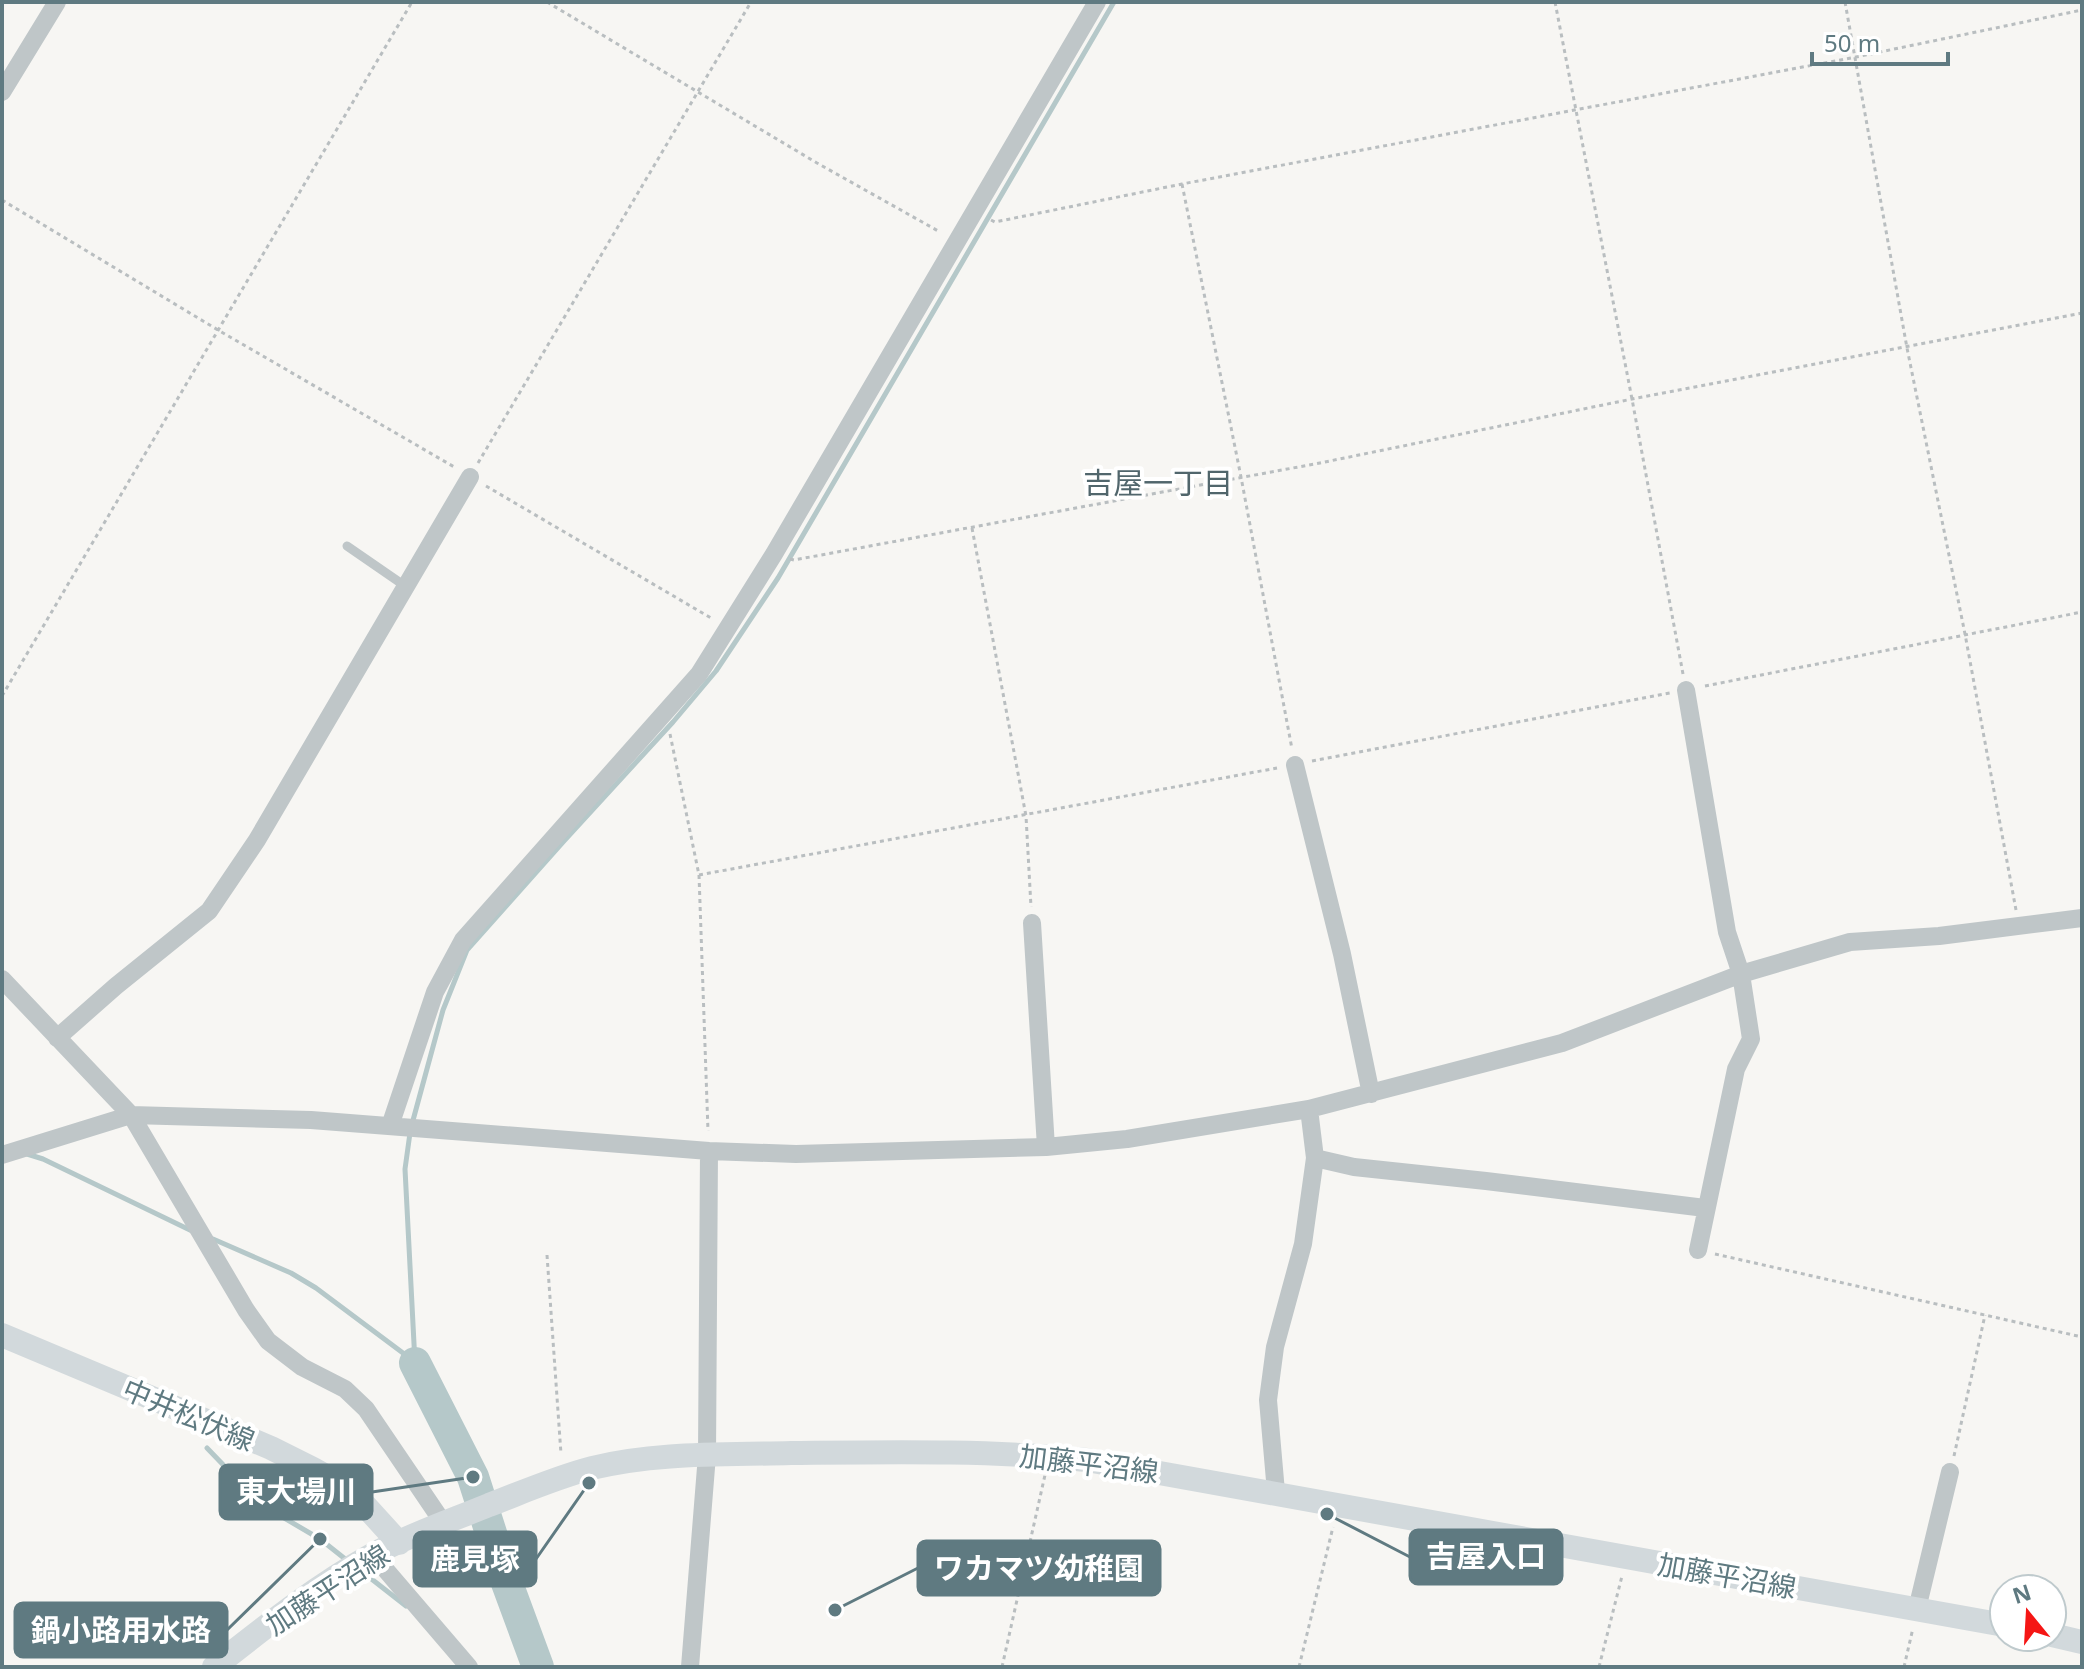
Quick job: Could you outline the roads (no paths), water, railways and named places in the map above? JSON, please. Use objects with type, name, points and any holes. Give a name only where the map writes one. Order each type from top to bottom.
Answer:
[{"type":"main road","name":"中井松伏線","points":[[2,1335],[271,1448],[313,1469],[360,1500],[399,1543]]},
{"type":"main road","name":"加藤平沼線","points":[[214,1667],[308,1596],[373,1555],[399,1543],[562,1477],[592,1468],[646,1459],[707,1455],[938,1452],[1049,1456],[1136,1467],[1988,1622]]},
{"type":"street","points":[[2,92],[57,2]]},
{"type":"street","points":[[390,1126],[435,992],[463,940],[699,674],[774,554],[1097,2]]},
{"type":"street","points":[[57,1038],[209,911],[257,840],[470,477]]},
{"type":"street","points":[[1686,690],[1727,932],[1741,974],[1751,1039],[1736,1069],[1698,1250]]},
{"type":"street","points":[[1295,765],[1342,954],[1371,1094]]},
{"type":"street","points":[[2,1155],[131,1115],[311,1120],[709,1151],[812,1154],[1046,1147],[1127,1139],[1309,1109],[1562,1043],[1741,974],[1850,942],[1939,936],[2082,918]]},
{"type":"street","points":[[1032,923],[1046,1147]]},
{"type":"street","points":[[2,979],[131,1115],[246,1310],[268,1341],[302,1367],[345,1389],[366,1409],[444,1524]]},
{"type":"street","points":[[1276,1492],[1268,1400],[1275,1347],[1303,1244],[1315,1158],[1309,1109]]},
{"type":"street","points":[[690,1667],[707,1455],[709,1151]]},
{"type":"street","points":[[1315,1158],[1354,1167],[1705,1208]]},
{"type":"street","points":[[1917,1609],[1950,1472]]},
{"type":"street","points":[[373,1555],[469,1667]]},
{"type":"lane","points":[[347,546],[405,586]]},
{"type":"waterway","points":[[412,1124],[443,1010],[467,950],[716,671],[778,578],[1114,2]]},
{"type":"waterway","points":[[410,1133],[405,1169],[415,1363]]},
{"type":"waterway","points":[[27,1154],[192,1231]]},
{"type":"waterway","points":[[213,1239],[291,1273],[316,1288],[415,1362]]},
{"type":"waterway","points":[[415,1363],[473,1477],[538,1667]]},
{"type":"waterway","points":[[207,1448],[262,1505],[320,1539],[349,1562]]},
{"type":"waterway","points":[[360,1570],[406,1606]]},
{"type":"place","name":"東大場川","points":[[473,1477]]},
{"type":"place","name":"鹿見塚","points":[[589,1483]]},
{"type":"place","name":"吉屋入口","points":[[1327,1514]]},
{"type":"place","name":"鍋小路用水路","points":[[320,1539]]},
{"type":"place","name":"ワカマツ幼稚園","points":[[835,1610]]},
{"type":"district","name":"吉屋一丁目","points":[[1158,482]]}]
